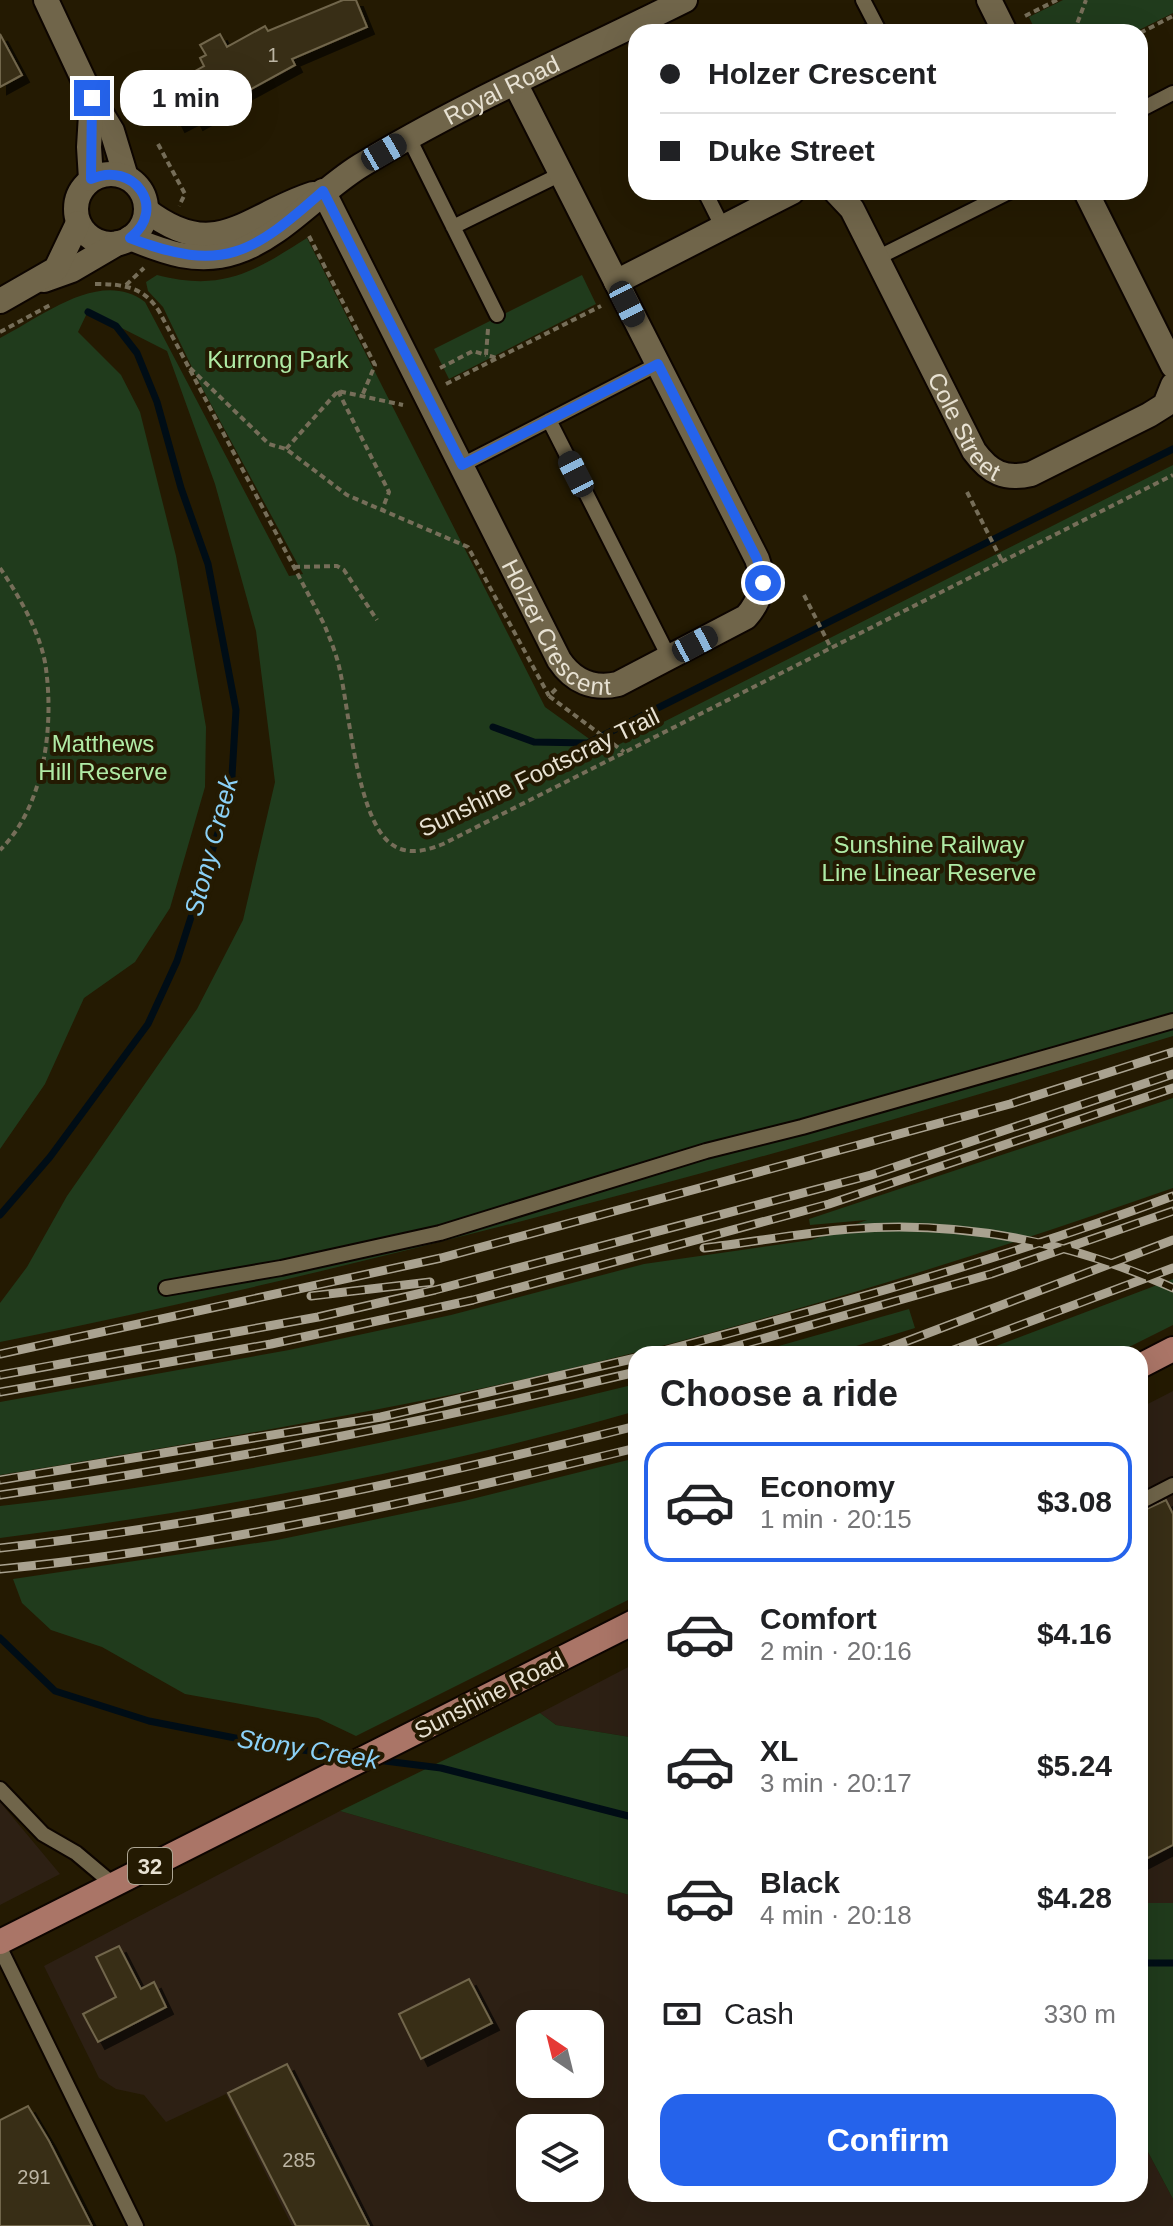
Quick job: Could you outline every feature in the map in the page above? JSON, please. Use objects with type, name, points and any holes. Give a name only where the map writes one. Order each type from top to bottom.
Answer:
[{"type":"main road","points":[[1148,1362],[1173,1349]]},
{"type":"main road","name":"Sunshine Road","points":[[0,1942],[628,1625]]},
{"type":"street","points":[[46,0],[92,98],[112,131],[126,177]]},
{"type":"street","name":"Royal Road","points":[[637,24],[685,0]]},
{"type":"street","points":[[989,0],[1001,24]]},
{"type":"street","name":"Royal Road","points":[[124,241],[178,256],[220,257],[252,245],[294,217],[323,191],[409,138],[628,29]]},
{"type":"street","name":"Holzer Crescent","points":[[323,191],[559,660],[570,674],[586,684],[607,686],[746,617],[760,596],[763,583],[757,559],[516,85]]},
{"type":"street","points":[[0,301],[56,269],[78,223],[77,199],[91,179],[92,98]]},
{"type":"street","points":[[37,282],[72,270],[124,241],[141,226],[146,210],[141,190],[126,177],[114,173],[91,179]]},
{"type":"street","name":"Royal Road","points":[[146,210],[169,227],[187,235],[214,235],[239,228],[281,204],[323,191]]},
{"type":"street","points":[[616,282],[777,200]]},
{"type":"street","name":"Cole Street","points":[[844,200],[852,209],[974,451],[993,472],[1016,478],[1031,474],[1165,405],[1173,385]]},
{"type":"street","points":[[1090,200],[1173,366]]},
{"type":"street","points":[[78,223],[95,240],[124,241]]},
{"type":"lane","points":[[863,0],[875,24]]},
{"type":"lane","points":[[1148,106],[1173,93]]},
{"type":"lane","points":[[409,138],[493,316]]},
{"type":"lane","points":[[453,227],[561,174]]},
{"type":"lane","points":[[709,200],[723,228]]},
{"type":"lane","points":[[877,258],[993,200]]},
{"type":"lane","points":[[462,465],[658,364]]},
{"type":"lane","points":[[549,420],[669,657]]},
{"type":"lane","points":[[166,1288],[281,1268],[440,1233],[691,1155],[953,1085],[1173,1021]]},
{"type":"lane","points":[[1148,1498],[1173,1485]]},
{"type":"lane","points":[[0,1789],[43,1834],[76,1853],[114,1885]]},
{"type":"lane","points":[[0,1948],[136,2226]]},
{"type":"path","points":[[1025,16],[1057,0]]},
{"type":"path","points":[[1077,24],[1086,0]]},
{"type":"path","points":[[1148,29],[1173,16]]},
{"type":"path","points":[[158,144],[185,194],[176,213]]},
{"type":"path","points":[[306,230],[375,365],[362,396]]},
{"type":"path","points":[[83,287],[92,284],[126,285],[137,271],[150,265]]},
{"type":"path","name":"Sunshine Footscray Trail","points":[[126,285],[151,298],[332,644],[358,772],[379,828],[393,845],[415,851],[443,844],[1173,475]]},
{"type":"path","points":[[0,332],[61,299]]},
{"type":"path","points":[[437,389],[601,306]]},
{"type":"path","points":[[486,355],[493,316]]},
{"type":"path","points":[[440,368],[473,351],[497,358]]},
{"type":"path","points":[[187,366],[269,444],[286,449],[334,487],[468,547],[549,696],[624,752]]},
{"type":"path","points":[[338,391],[404,406]]},
{"type":"path","points":[[286,449],[338,391]]},
{"type":"path","points":[[338,391],[389,492],[382,510]]},
{"type":"path","points":[[967,492],[1002,561]]},
{"type":"path","points":[[294,567],[337,566],[344,570],[377,620]]},
{"type":"path","points":[[0,568],[13,587],[41,648],[46,670],[41,783],[12,838],[0,850]]},
{"type":"path","points":[[804,595],[831,648]]},
{"type":"path","points":[[549,696],[560,685]]},
{"type":"shaded area","points":[[1173,1391],[1173,1903],[1148,1903],[1148,1404]]},
{"type":"shaded area","points":[[628,1667],[628,1737],[556,1725],[540,1713]]},
{"type":"shaded area","points":[[0,1802],[60,1874],[0,1905]]},
{"type":"shaded area","points":[[340,1811],[628,1895],[628,2202],[1148,2202],[1148,2152],[1173,2199],[1173,2226],[292,2226],[226,2094],[166,2122],[144,2095],[116,2089],[99,2078],[44,1966]]},
{"type":"green space","points":[[1063,0],[1173,0],[1173,13],[1148,26],[1032,24],[1029,17]]},
{"type":"green space","name":"Sunshine Railway Line Linear Reserve","points":[[307,238],[545,707],[606,751],[1173,465],[1173,1036],[736,1164],[590,1203],[296,1277],[0,1342],[0,1303],[27,1267],[67,1196],[197,1009],[243,920],[275,782],[256,631],[215,484],[167,351],[88,311],[78,332],[121,375],[140,412],[176,556],[206,727],[205,787],[170,908],[135,962],[84,998],[45,1084],[0,1149],[0,338],[52,308],[90,293],[109,290],[128,293],[145,302],[289,576],[303,574],[200,384],[163,307],[148,291],[146,282],[157,275],[201,281],[236,276],[270,261]]},
{"type":"green space","points":[[582,275],[596,304],[449,379],[434,349]]},
{"type":"green space","points":[[1173,1098],[1173,1188],[996,1248],[817,1303],[660,1346],[628,1346],[628,1354],[546,1374],[342,1416],[0,1475],[0,1402],[289,1350],[451,1315],[644,1264],[811,1240],[867,1220],[810,1225],[809,1219]]},
{"type":"green space","points":[[1173,1279],[1173,1325],[1131,1346],[996,1346]]},
{"type":"green space","points":[[909,1309],[915,1328],[856,1346],[779,1346]]},
{"type":"green space","points":[[628,1386],[628,1413],[558,1433],[320,1486],[160,1515],[0,1538],[0,1506],[240,1470],[479,1421]]},
{"type":"green space","points":[[628,1460],[628,1600],[356,1736],[318,1718],[185,1694],[102,1647],[51,1630],[22,1603],[13,1579],[277,1540],[464,1501]]},
{"type":"green space","points":[[540,1713],[556,1725],[628,1737],[628,1895],[340,1811]]},
{"type":"green space","points":[[1148,1903],[1173,1903],[1173,2199],[1148,2152]]},
{"type":"building","points":[[343,0],[356,0],[367,27],[292,59],[295,65],[220,106],[222,109],[196,123],[193,117],[178,125],[168,105],[173,103],[167,91],[170,85],[204,66],[200,58],[206,55],[200,45],[220,34],[227,47],[265,26],[268,31]]},
{"type":"building","points":[[0,34],[22,75],[0,87]]},
{"type":"building","points":[[1166,1500],[1173,1514],[1173,1845],[1148,1858],[1148,1508]]},
{"type":"building","points":[[119,1946],[141,1989],[154,1982],[166,2007],[98,2042],[83,2014],[116,1997],[96,1957]]},
{"type":"building","points":[[469,1979],[492,2023],[421,2059],[399,2014]]},
{"type":"building","points":[[287,2064],[369,2226],[296,2226],[228,2093]]},
{"type":"building","points":[[28,2106],[92,2226],[0,2226],[0,2120]]},
{"type":"waterway","name":"Stony Creek","points":[[0,1215],[50,1157],[148,1024],[177,961],[231,792],[236,710],[208,564],[181,488],[157,402],[137,353],[116,326],[88,312]]},
{"type":"waterway","points":[[493,727],[534,742],[588,743],[1173,449]]},
{"type":"waterway","name":"Stony Creek","points":[[0,1638],[55,1691],[149,1721],[281,1747],[353,1757]]},
{"type":"waterway","name":"Stony Creek","points":[[377,1760],[441,1768],[628,1816]]},
{"type":"waterway","name":"Stony Creek","points":[[1148,1963],[1173,1963]]},
{"type":"railway","points":[[0,1354],[441,1258],[1010,1104],[1173,1052]]},
{"type":"railway","points":[[0,1375],[318,1317],[435,1290],[871,1175],[1173,1074]]},
{"type":"railway","points":[[0,1392],[271,1344],[473,1300],[829,1204],[1173,1088]]},
{"type":"railway","points":[[681,1346],[980,1262],[1173,1196]]},
{"type":"railway","points":[[737,1346],[991,1274],[1173,1211]]},
{"type":"railway","points":[[704,1248],[850,1229],[933,1228],[1015,1238],[1056,1247],[1096,1258],[1173,1288]]},
{"type":"railway","points":[[894,1346],[1173,1240]]},
{"type":"railway","points":[[964,1346],[1173,1268]]},
{"type":"railway","points":[[311,1296],[430,1282]]},
{"type":"railway","points":[[0,1480],[381,1417],[628,1360]]},
{"type":"railway","points":[[0,1495],[320,1441],[628,1374]]},
{"type":"railway","points":[[0,1548],[161,1526],[320,1498],[628,1428]]},
{"type":"railway","points":[[0,1569],[241,1535],[400,1503],[628,1450]]},
{"type":"route","points":[[92,98],[91,179],[114,173],[126,177],[135,182],[145,200],[145,219],[130,238],[178,256],[220,257],[252,245],[294,217],[323,191],[462,465],[658,364],[757,559],[763,583]]},
{"type":"park label","name":"Kurrong Park","points":[[278,359]]},
{"type":"park label","name":"Matthews Hill Reserve","points":[[103,757]]}]
